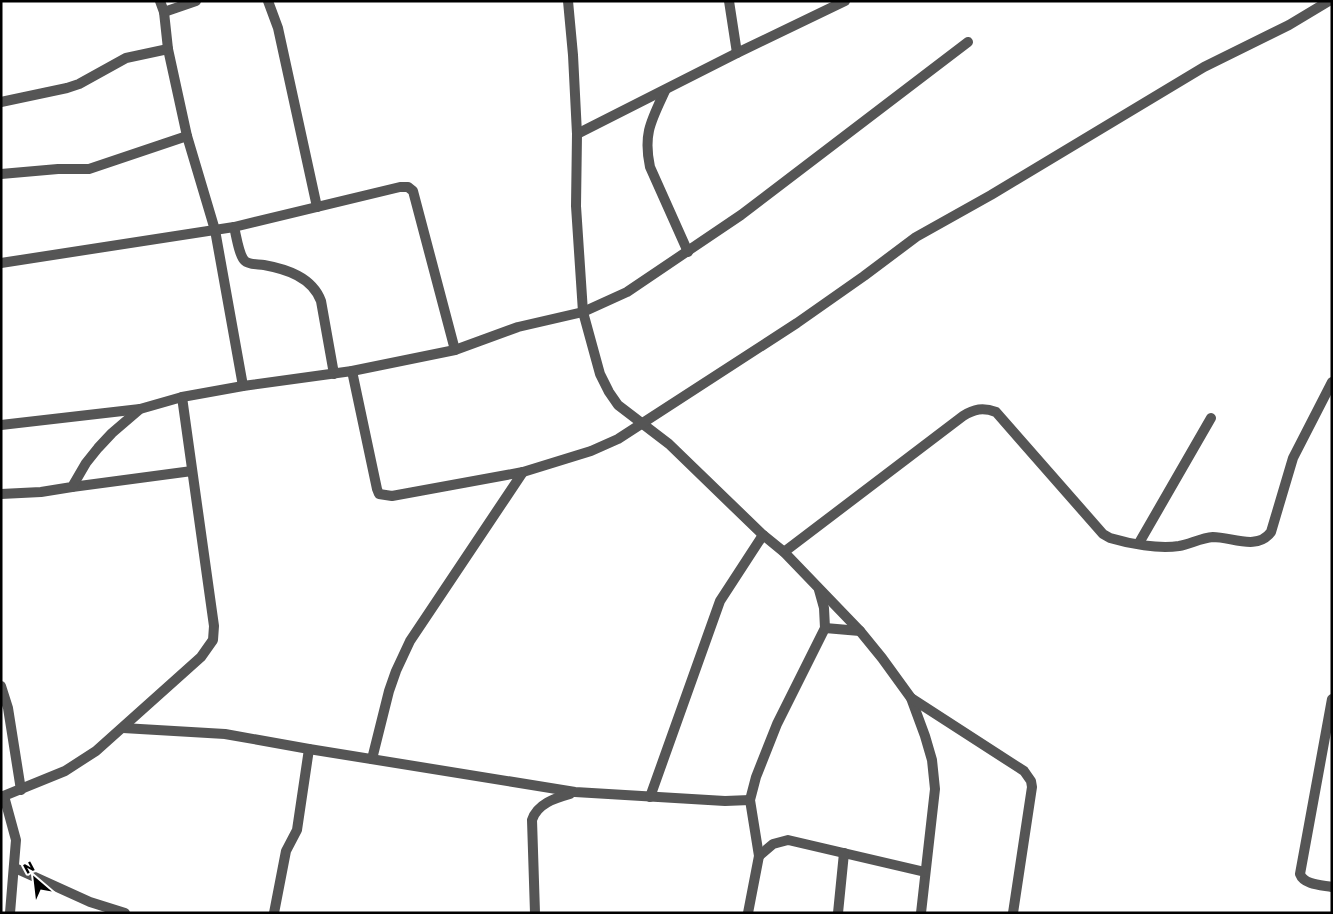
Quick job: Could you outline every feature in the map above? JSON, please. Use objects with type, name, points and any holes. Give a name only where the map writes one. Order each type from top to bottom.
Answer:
[{"type":"street","points":[[160,1],[164,12],[168,49],[187,136],[215,230],[243,386]]},
{"type":"street","points":[[164,12],[196,1]]},
{"type":"street","points":[[268,1],[278,28],[317,207]]},
{"type":"street","points":[[568,1],[577,134],[576,206],[583,312],[600,374],[618,405],[669,444],[763,535],[784,552],[860,631],[911,698],[932,760],[935,789],[921,913]]},
{"type":"street","points":[[729,1],[736,53]]},
{"type":"street","points":[[577,134],[665,91],[736,53],[845,1]]},
{"type":"street","points":[[352,371],[379,494],[392,496],[523,472],[591,450],[618,439],[797,323],[916,237],[991,195],[1204,67],[1289,25],[1330,1]]},
{"type":"street","points":[[1,424],[140,409],[182,397],[243,386],[352,371],[455,350],[518,327],[583,312],[627,292],[688,252],[782,184],[968,42]]},
{"type":"street","points":[[1,102],[67,88],[79,84],[126,58],[168,49]]},
{"type":"street","points":[[665,91],[649,124],[647,153],[650,168],[688,252]]},
{"type":"street","points":[[1,174],[58,169],[89,169],[187,136]]},
{"type":"street","points":[[1,263],[234,227],[400,186],[408,187],[413,191],[455,350]]},
{"type":"street","points":[[234,227],[244,260],[285,270],[306,280],[318,293],[334,374]]},
{"type":"street","points":[[784,552],[963,416],[972,410],[981,408],[996,412],[1103,534],[1119,540],[1160,547],[1180,546],[1199,539],[1213,537],[1255,542],[1267,538],[1270,532],[1293,458],[1332,382]]},
{"type":"street","points":[[10,913],[16,840],[2,796],[65,771],[96,751],[201,657],[213,640],[214,626],[182,397]]},
{"type":"street","points":[[72,487],[81,470],[98,448],[140,409]]},
{"type":"street","points":[[1139,543],[1211,418]]},
{"type":"street","points":[[1,494],[41,492],[192,471]]},
{"type":"street","points":[[372,759],[389,691],[410,641],[523,472]]},
{"type":"street","points":[[650,797],[720,601],[763,535]]},
{"type":"street","points":[[748,913],[760,856],[750,800],[756,777],[777,724],[825,628],[824,608],[819,590]]},
{"type":"street","points":[[825,628],[860,631]]},
{"type":"street","points":[[1,686],[21,790]]},
{"type":"street","points":[[911,698],[1024,771],[1031,781],[1032,787],[1013,913]]},
{"type":"street","points":[[1332,699],[1300,874],[1306,882],[1332,887]]},
{"type":"street","points":[[122,728],[225,734],[575,792],[725,802],[750,800]]},
{"type":"street","points":[[274,913],[286,851],[297,830],[309,749]]},
{"type":"street","points":[[535,913],[532,820],[539,809],[548,802],[559,796],[575,792]]},
{"type":"street","points":[[760,856],[774,844],[788,840],[925,872]]},
{"type":"street","points":[[838,913],[844,854]]},
{"type":"street","points":[[15,868],[90,902],[125,913]]}]
